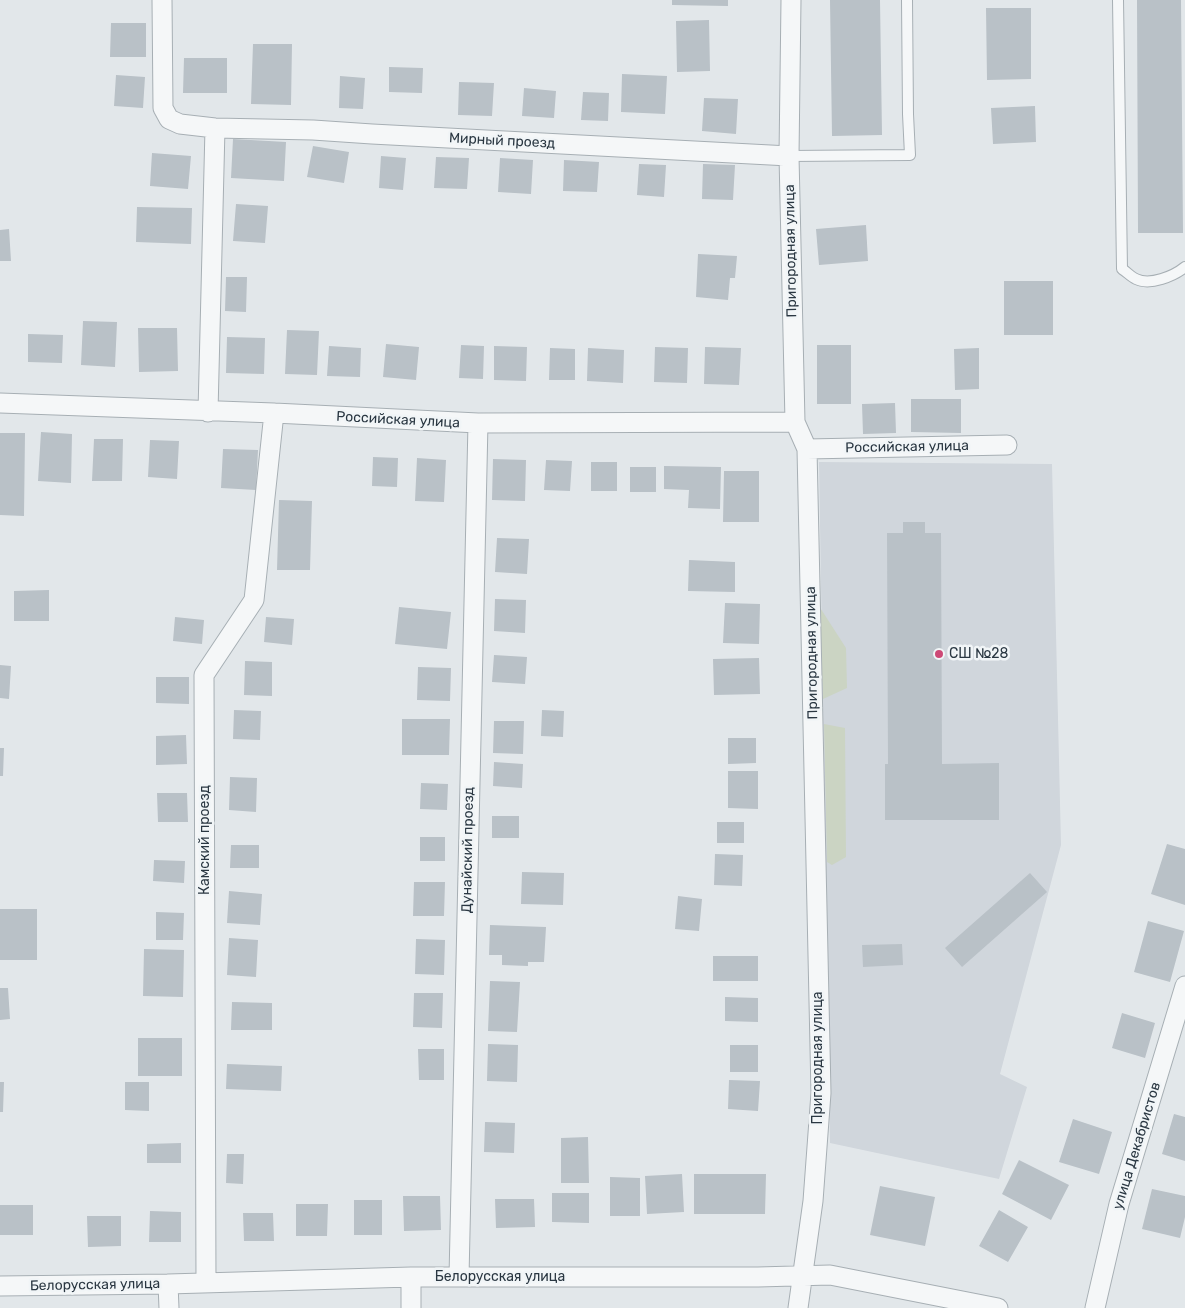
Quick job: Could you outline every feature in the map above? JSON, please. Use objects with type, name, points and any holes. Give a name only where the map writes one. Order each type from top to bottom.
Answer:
[{"type":"street","name":"Мирный проезд","points":[[162,0],[163,108],[169,119],[180,124],[215,128],[313,130],[789,156]]},
{"type":"street","name":"Пригородная улица","points":[[790,0],[789,156],[796,422],[807,449],[821,1094],[813,1201],[798,1308]]},
{"type":"street","points":[[208,412],[215,128]]},
{"type":"street","name":"Российская улица","points":[[0,403],[478,424],[796,422]]},
{"type":"street","name":"Камский проезд","points":[[206,1282],[204,675],[254,600],[274,414]]},
{"type":"street","name":"Дунайский проезд","points":[[459,1277],[478,424]]},
{"type":"street","name":"Российская улица","points":[[807,449],[1007,445]]},
{"type":"street","name":"улица Декабристов","points":[[1095,1308],[1118,1204],[1185,986]]},
{"type":"street","name":"Белорусская улица","points":[[0,1286],[168,1284],[411,1277],[830,1275],[998,1308]]},
{"type":"street","points":[[411,1277],[411,1308]]},
{"type":"street","points":[[168,1284],[168,1308]]},
{"type":"lane","points":[[789,156],[910,155],[907,0]]},
{"type":"lane","points":[[1118,0],[1122,269],[1136,280],[1155,281],[1178,272],[1185,266]]},
{"type":"shaded area","name":"СШ №28","points":[[819,462],[1052,464],[1061,845],[1000,1074],[1027,1087],[999,1179],[830,1143]]},
{"type":"green space","points":[[819,606],[846,648],[847,688],[823,699]]},
{"type":"green space","points":[[824,724],[845,728],[846,857],[832,865],[827,862]]},
{"type":"building","points":[[672,0],[728,0],[728,6],[672,5]]},
{"type":"building","points":[[830,0],[880,0],[882,135],[832,136]]},
{"type":"building","points":[[1137,0],[1181,0],[1183,233],[1138,233]]},
{"type":"building","points":[[986,8],[1031,8],[1031,79],[987,80]]},
{"type":"building","points":[[709,20],[710,71],[677,72],[676,21]]},
{"type":"building","points":[[111,23],[146,23],[146,57],[110,57]]},
{"type":"building","points":[[253,44],[292,44],[291,105],[251,104]]},
{"type":"building","points":[[184,58],[227,58],[227,93],[183,93]]},
{"type":"building","points":[[389,67],[423,68],[422,93],[389,92]]},
{"type":"building","points":[[622,74],[667,76],[665,114],[621,112]]},
{"type":"building","points":[[116,75],[145,77],[143,108],[114,106]]},
{"type":"building","points":[[340,76],[365,78],[363,109],[339,108]]},
{"type":"building","points":[[459,82],[494,83],[492,116],[458,115]]},
{"type":"building","points":[[524,88],[556,91],[554,118],[522,116]]},
{"type":"building","points":[[583,92],[609,93],[608,121],[581,120]]},
{"type":"building","points":[[704,98],[738,99],[736,134],[702,131]]},
{"type":"building","points":[[1035,106],[1036,142],[993,144],[991,108]]},
{"type":"building","points":[[233,139],[286,142],[284,181],[231,178]]},
{"type":"building","points":[[313,146],[349,152],[344,183],[307,177]]},
{"type":"building","points":[[152,153],[191,156],[188,189],[150,186]]},
{"type":"building","points":[[381,156],[406,158],[403,190],[379,188]]},
{"type":"building","points":[[436,157],[469,158],[467,189],[434,188]]},
{"type":"building","points":[[500,158],[533,160],[531,194],[498,192]]},
{"type":"building","points":[[564,160],[599,162],[597,192],[563,191]]},
{"type":"building","points":[[639,164],[666,165],[664,197],[637,195]]},
{"type":"building","points":[[703,164],[735,165],[733,200],[702,199]]},
{"type":"building","points":[[236,204],[268,206],[265,243],[233,241]]},
{"type":"building","points":[[137,207],[192,208],[191,244],[136,242]]},
{"type":"building","points":[[866,225],[868,261],[819,265],[816,229]]},
{"type":"building","points":[[9,229],[11,261],[0,261],[0,230]]},
{"type":"building","points":[[698,254],[737,256],[735,278],[730,278],[728,300],[696,297]]},
{"type":"building","points":[[226,277],[247,277],[246,312],[225,311]]},
{"type":"building","points":[[1004,281],[1053,281],[1053,335],[1004,335]]},
{"type":"building","points":[[83,321],[117,322],[115,367],[81,365]]},
{"type":"building","points":[[138,328],[177,328],[178,371],[139,372]]},
{"type":"building","points":[[287,330],[319,331],[317,375],[285,374]]},
{"type":"building","points":[[28,334],[63,335],[62,363],[28,362]]},
{"type":"building","points":[[227,337],[265,338],[264,374],[226,373]]},
{"type":"building","points":[[386,344],[419,347],[416,380],[383,377]]},
{"type":"building","points":[[461,345],[484,346],[483,379],[459,378]]},
{"type":"building","points":[[817,345],[851,345],[851,404],[817,404]]},
{"type":"building","points":[[329,346],[361,348],[360,377],[327,376]]},
{"type":"building","points":[[494,346],[527,347],[526,381],[494,380]]},
{"type":"building","points":[[655,347],[688,348],[687,383],[654,382]]},
{"type":"building","points":[[705,347],[741,348],[739,385],[704,384]]},
{"type":"building","points":[[550,348],[575,349],[575,380],[549,380]]},
{"type":"building","points":[[588,348],[624,350],[623,383],[587,381]]},
{"type":"building","points":[[979,348],[979,389],[955,390],[954,349]]},
{"type":"building","points":[[911,399],[961,399],[961,433],[911,432]]},
{"type":"building","points":[[895,403],[896,433],[863,434],[862,404]]},
{"type":"building","points":[[41,432],[72,434],[71,483],[38,481]]},
{"type":"building","points":[[0,433],[25,433],[24,516],[0,515]]},
{"type":"building","points":[[94,439],[123,439],[122,481],[92,481]]},
{"type":"building","points":[[150,440],[179,441],[177,479],[148,477]]},
{"type":"building","points":[[223,449],[258,450],[256,490],[221,488]]},
{"type":"building","points":[[373,457],[398,458],[397,487],[372,486]]},
{"type":"building","points":[[417,458],[446,460],[444,502],[415,501]]},
{"type":"building","points":[[493,459],[526,460],[525,501],[492,500]]},
{"type":"building","points":[[546,460],[572,461],[570,491],[544,490]]},
{"type":"building","points":[[591,462],[617,462],[617,491],[591,491]]},
{"type":"building","points":[[664,466],[721,467],[720,509],[688,508],[689,490],[664,489]]},
{"type":"building","points":[[630,467],[656,467],[656,492],[630,492]]},
{"type":"building","points":[[724,471],[759,471],[759,522],[723,522]]},
{"type":"building","points":[[279,500],[312,501],[310,570],[277,570]]},
{"type":"building","points":[[903,522],[925,522],[925,533],[941,533],[942,764],[999,763],[999,820],[885,820],[885,764],[888,764],[887,533],[903,533]]},
{"type":"building","points":[[497,538],[529,539],[527,574],[495,572]]},
{"type":"building","points":[[689,560],[735,562],[735,592],[688,591]]},
{"type":"building","points":[[49,590],[49,621],[14,621],[14,591]]},
{"type":"building","points":[[495,599],[526,600],[525,633],[494,631]]},
{"type":"building","points":[[725,603],[760,604],[759,644],[723,643]]},
{"type":"building","points":[[399,607],[451,612],[447,649],[395,644]]},
{"type":"building","points":[[175,617],[204,620],[202,644],[173,641]]},
{"type":"building","points":[[266,617],[294,619],[292,645],[264,642]]},
{"type":"building","points":[[494,655],[527,657],[525,684],[492,682]]},
{"type":"building","points":[[759,658],[760,694],[714,695],[713,659]]},
{"type":"building","points":[[245,661],[272,662],[272,696],[244,695]]},
{"type":"building","points":[[0,665],[11,666],[9,699],[0,698]]},
{"type":"building","points":[[418,667],[451,668],[450,701],[417,700]]},
{"type":"building","points":[[156,677],[189,677],[189,704],[156,703]]},
{"type":"building","points":[[234,710],[261,711],[260,740],[233,739]]},
{"type":"building","points":[[542,710],[564,711],[563,737],[541,736]]},
{"type":"building","points":[[402,719],[450,719],[449,755],[402,755]]},
{"type":"building","points":[[494,721],[524,721],[523,754],[493,753]]},
{"type":"building","points":[[186,735],[187,764],[156,765],[156,736]]},
{"type":"building","points":[[728,738],[756,738],[756,763],[728,764]]},
{"type":"building","points":[[0,748],[4,748],[3,776],[0,776]]},
{"type":"building","points":[[494,762],[523,764],[522,788],[493,786]]},
{"type":"building","points":[[728,771],[758,771],[758,809],[728,808]]},
{"type":"building","points":[[230,777],[257,778],[256,812],[229,810]]},
{"type":"building","points":[[421,783],[448,784],[447,810],[420,809]]},
{"type":"building","points":[[157,793],[187,793],[188,822],[158,822]]},
{"type":"building","points":[[492,816],[519,816],[519,838],[492,838]]},
{"type":"building","points":[[717,822],[744,822],[744,843],[717,843]]},
{"type":"building","points":[[420,837],[445,837],[445,861],[420,861]]},
{"type":"building","points":[[1167,844],[1185,849],[1185,905],[1151,894]]},
{"type":"building","points":[[231,845],[259,845],[259,868],[230,868]]},
{"type":"building","points":[[715,854],[743,855],[742,886],[714,885]]},
{"type":"building","points":[[154,860],[185,861],[184,883],[153,881]]},
{"type":"building","points":[[522,872],[564,873],[563,905],[521,904]]},
{"type":"building","points":[[1030,873],[1047,892],[962,967],[945,948]]},
{"type":"building","points":[[414,882],[445,882],[444,916],[413,916]]},
{"type":"building","points":[[229,891],[262,894],[260,925],[227,923]]},
{"type":"building","points":[[678,896],[702,899],[699,931],[675,929]]},
{"type":"building","points":[[0,909],[37,909],[37,960],[0,960]]},
{"type":"building","points":[[156,912],[184,913],[183,940],[156,940]]},
{"type":"building","points":[[1148,921],[1184,931],[1170,982],[1134,972]]},
{"type":"building","points":[[490,925],[546,927],[544,962],[528,962],[528,966],[502,965],[502,955],[489,955]]},
{"type":"building","points":[[229,938],[258,940],[256,977],[227,975]]},
{"type":"building","points":[[416,939],[445,940],[444,975],[415,974]]},
{"type":"building","points":[[902,944],[903,965],[863,967],[862,945]]},
{"type":"building","points":[[144,949],[184,950],[183,997],[143,996]]},
{"type":"building","points":[[713,956],[758,956],[758,981],[713,981]]},
{"type":"building","points":[[490,981],[520,982],[517,1032],[488,1031]]},
{"type":"building","points":[[0,988],[8,988],[10,1019],[0,1020]]},
{"type":"building","points":[[414,993],[443,993],[442,1028],[413,1027]]},
{"type":"building","points":[[725,997],[758,998],[758,1022],[725,1021]]},
{"type":"building","points":[[232,1002],[272,1003],[272,1030],[231,1030]]},
{"type":"building","points":[[1122,1013],[1155,1023],[1145,1058],[1112,1048]]},
{"type":"building","points":[[138,1038],[182,1038],[182,1076],[138,1076]]},
{"type":"building","points":[[488,1044],[518,1045],[517,1082],[487,1081]]},
{"type":"building","points":[[730,1045],[758,1045],[758,1072],[730,1072]]},
{"type":"building","points":[[418,1049],[444,1049],[444,1080],[419,1080]]},
{"type":"building","points":[[227,1064],[282,1066],[281,1091],[226,1089]]},
{"type":"building","points":[[729,1080],[760,1081],[758,1111],[728,1109]]},
{"type":"building","points":[[0,1082],[4,1082],[3,1112],[0,1112]]},
{"type":"building","points":[[125,1082],[149,1082],[149,1111],[125,1110]]},
{"type":"building","points":[[1174,1114],[1185,1117],[1185,1161],[1162,1154]]},
{"type":"building","points":[[1073,1119],[1112,1132],[1099,1174],[1059,1162]]},
{"type":"building","points":[[485,1122],[515,1123],[514,1153],[484,1152]]},
{"type":"building","points":[[588,1137],[589,1183],[561,1183],[561,1138]]},
{"type":"building","points":[[181,1143],[181,1163],[147,1163],[147,1144]]},
{"type":"building","points":[[227,1154],[244,1154],[243,1184],[226,1183]]},
{"type":"building","points":[[1019,1160],[1069,1185],[1051,1220],[1002,1194]]},
{"type":"building","points":[[682,1174],[684,1212],[647,1214],[645,1176]]},
{"type":"building","points":[[694,1174],[766,1174],[765,1214],[694,1214]]},
{"type":"building","points":[[610,1177],[640,1178],[640,1216],[610,1216]]},
{"type":"building","points":[[880,1186],[935,1197],[925,1246],[870,1235]]},
{"type":"building","points":[[1152,1189],[1185,1196],[1185,1217],[1180,1238],[1142,1229]]},
{"type":"building","points":[[552,1193],[589,1193],[589,1223],[552,1222]]},
{"type":"building","points":[[403,1196],[440,1196],[441,1230],[404,1231]]},
{"type":"building","points":[[495,1199],[534,1199],[535,1227],[496,1228]]},
{"type":"building","points":[[354,1200],[382,1200],[382,1235],[354,1235]]},
{"type":"building","points":[[296,1204],[328,1204],[327,1236],[296,1236]]},
{"type":"building","points":[[0,1205],[33,1205],[33,1235],[0,1235]]},
{"type":"building","points":[[999,1210],[1028,1227],[1008,1262],[979,1246]]},
{"type":"building","points":[[150,1211],[181,1212],[181,1242],[149,1242]]},
{"type":"building","points":[[243,1213],[273,1213],[274,1241],[244,1241]]},
{"type":"building","points":[[87,1216],[121,1216],[121,1246],[88,1247]]},
{"type":"place","name":"СШ №28","points":[[939,654]]}]
